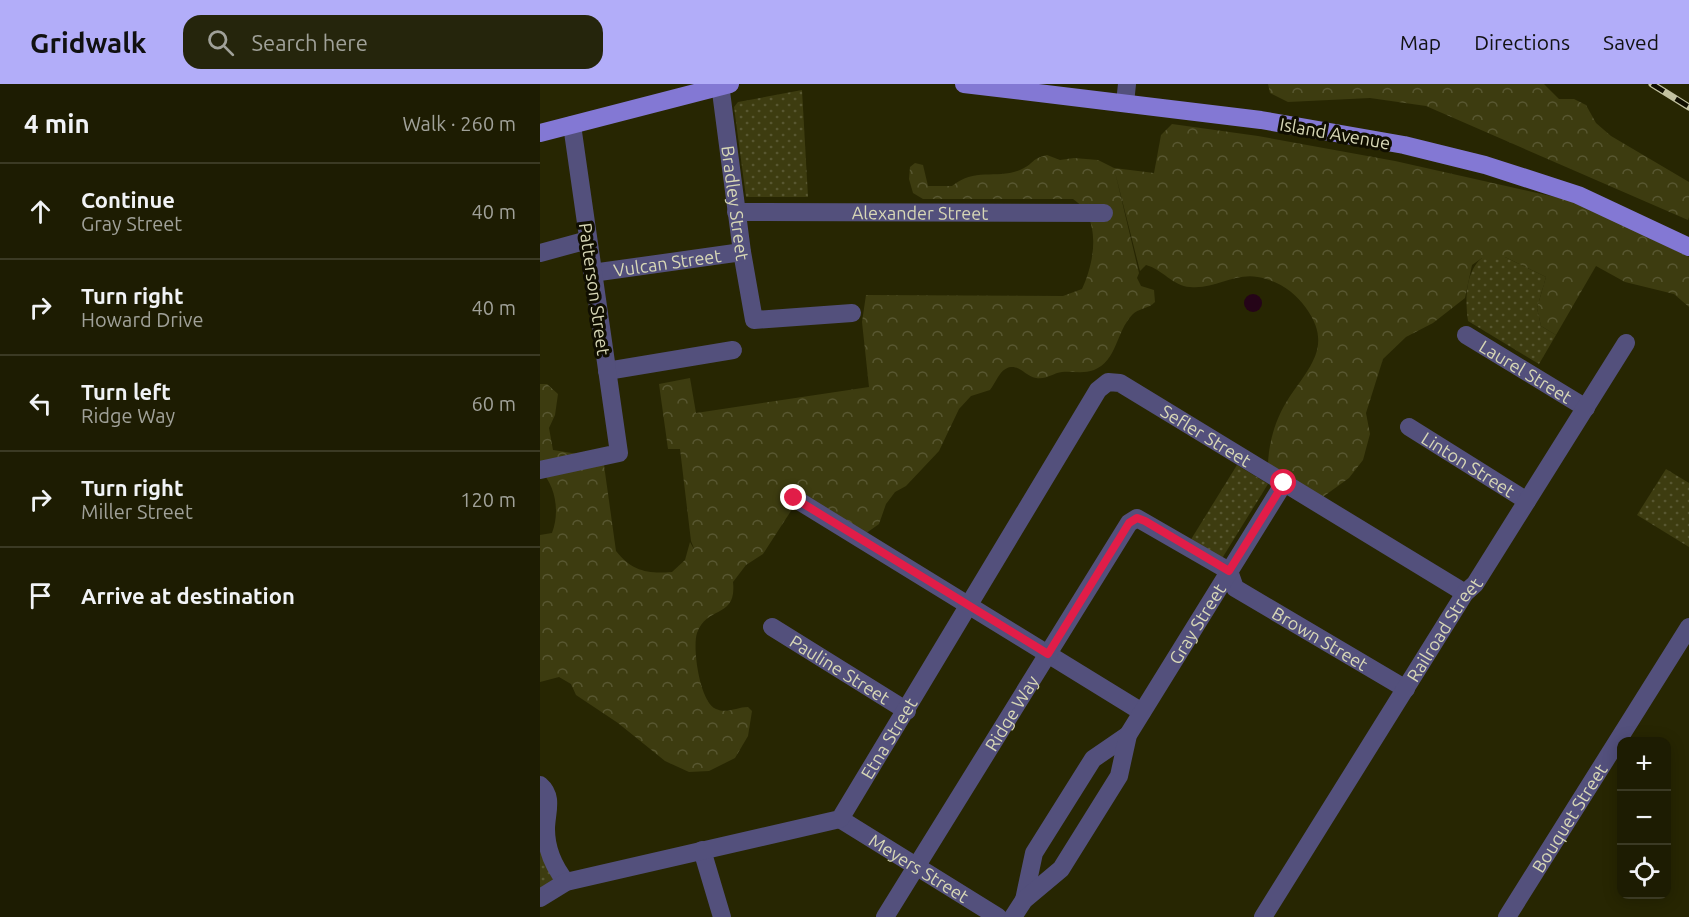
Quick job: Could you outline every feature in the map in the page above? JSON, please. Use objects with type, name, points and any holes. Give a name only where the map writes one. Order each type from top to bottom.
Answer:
[{"type":"main road","points":[[540,133],[723,84]]},
{"type":"main road","name":"Island Avenue","points":[[964,84],[1261,120],[1404,145],[1439,153],[1578,195],[1689,247]]},
{"type":"street","name":"Bradley Street","points":[[723,84],[736,212],[754,320],[852,313]]},
{"type":"street","points":[[1125,102],[1127,84]]},
{"type":"street","name":"Patterson Street","points":[[540,470],[619,453],[572,125]]},
{"type":"street","name":"Alexander Street","points":[[736,212],[1104,213]]},
{"type":"street","points":[[540,253],[588,240]]},
{"type":"street","name":"Vulcan Street","points":[[592,273],[742,252]]},
{"type":"street","name":"Laurel Street","points":[[1466,334],[1586,408]]},
{"type":"street","name":"Railroad Street","points":[[1263,917],[1465,593],[1475,584],[1626,344]]},
{"type":"street","points":[[607,370],[733,350]]},
{"type":"street","name":"Sefler Street","points":[[1098,390],[1108,382],[1120,383],[1465,593]]},
{"type":"street","name":"Etna Street","points":[[840,819],[1098,390]]},
{"type":"street","name":"Linton Street","points":[[1409,428],[1527,501]]},
{"type":"street","name":"Gray Street","points":[[1013,917],[1024,900],[1061,869],[1119,776],[1128,735],[1232,580],[1284,483]]},
{"type":"street","points":[[794,498],[1142,712]]},
{"type":"street","name":"Ridge Way","points":[[885,917],[1129,523],[1137,518],[1145,521]]},
{"type":"street","name":"Brown Street","points":[[1145,521],[1232,580],[1406,689]]},
{"type":"street","name":"Pauline Street","points":[[772,627],[907,711]]},
{"type":"street","name":"Bouquet Street","points":[[1507,917],[1689,627]]},
{"type":"street","name":"Gray Street","points":[[1024,900],[1034,853],[1092,759],[1128,735]]},
{"type":"street","points":[[540,784],[546,789],[549,800],[546,829],[550,855],[556,869],[566,882]]},
{"type":"street","points":[[540,898],[566,882],[840,819]]},
{"type":"street","name":"Meyers Street","points":[[840,819],[998,917]]},
{"type":"street","points":[[702,850],[722,917]]},
{"type":"green space","points":[[1268,84],[1544,84],[1559,99],[1574,99],[1586,105],[1596,123],[1611,136],[1689,182],[1689,217],[1688,220],[1426,106],[1370,98],[1288,102],[1270,93]]},
{"type":"green space","points":[[802,90],[808,197],[746,197],[734,107],[738,102]]},
{"type":"green space","points":[[1172,124],[1258,136],[1395,161],[1573,201],[1689,257],[1689,307],[1674,294],[1625,282],[1596,266],[1556,335],[1541,326],[1537,308],[1546,277],[1505,257],[1482,258],[1472,265],[1465,298],[1433,323],[1406,337],[1383,359],[1366,413],[1370,434],[1363,460],[1349,478],[1320,499],[1268,467],[1271,441],[1279,416],[1310,367],[1318,346],[1318,334],[1306,308],[1298,298],[1283,287],[1272,281],[1256,277],[1246,276],[1209,286],[1190,287],[1178,284],[1146,265],[1140,271],[1115,172],[1139,273],[1137,278],[1141,286],[1154,290],[1155,302],[1132,315],[1112,353],[1102,366],[1090,371],[1062,372],[1040,378],[1032,377],[1011,367],[1001,373],[990,390],[971,396],[959,409],[939,451],[906,486],[895,492],[886,504],[879,524],[865,534],[800,497],[763,554],[746,565],[733,582],[730,602],[726,607],[707,618],[697,633],[696,650],[699,674],[710,705],[720,710],[728,711],[748,707],[752,711],[748,736],[735,758],[709,771],[689,772],[665,761],[618,723],[576,695],[571,684],[559,677],[540,682],[540,535],[552,533],[556,508],[553,491],[540,470],[540,384],[547,384],[558,394],[555,415],[549,428],[553,450],[603,458],[616,551],[628,563],[641,570],[672,572],[685,560],[690,542],[695,551],[691,541],[680,449],[668,449],[659,384],[690,378],[696,413],[869,387],[862,322],[866,295],[1063,296],[1082,289],[1093,253],[1092,228],[1082,207],[1073,199],[923,199],[913,193],[909,179],[910,167],[915,163],[923,165],[928,186],[952,186],[961,180],[979,175],[1015,172],[1047,155],[1060,160],[1074,158],[1098,160],[1114,168],[1154,173],[1161,135]]},
{"type":"green space","points":[[1483,257],[1505,257],[1546,277],[1537,308],[1541,326],[1556,335],[1539,364],[1468,321],[1468,286],[1473,270]]},
{"type":"green space","points":[[1237,465],[1268,484],[1221,560],[1190,541]]},
{"type":"green space","points":[[1666,469],[1689,483],[1689,547],[1637,515]]},
{"type":"green space","points":[[540,785],[546,829],[566,882],[540,898]]},
{"type":"shaded area","points":[[1249,294],[1257,294],[1262,299],[1260,310],[1249,312],[1244,307],[1244,299]]},
{"type":"railway","points":[[1652,84],[1689,107]]},
{"type":"route","points":[[794,498],[1048,654],[1129,523],[1137,518],[1145,521],[1229,571],[1284,483]]}]
